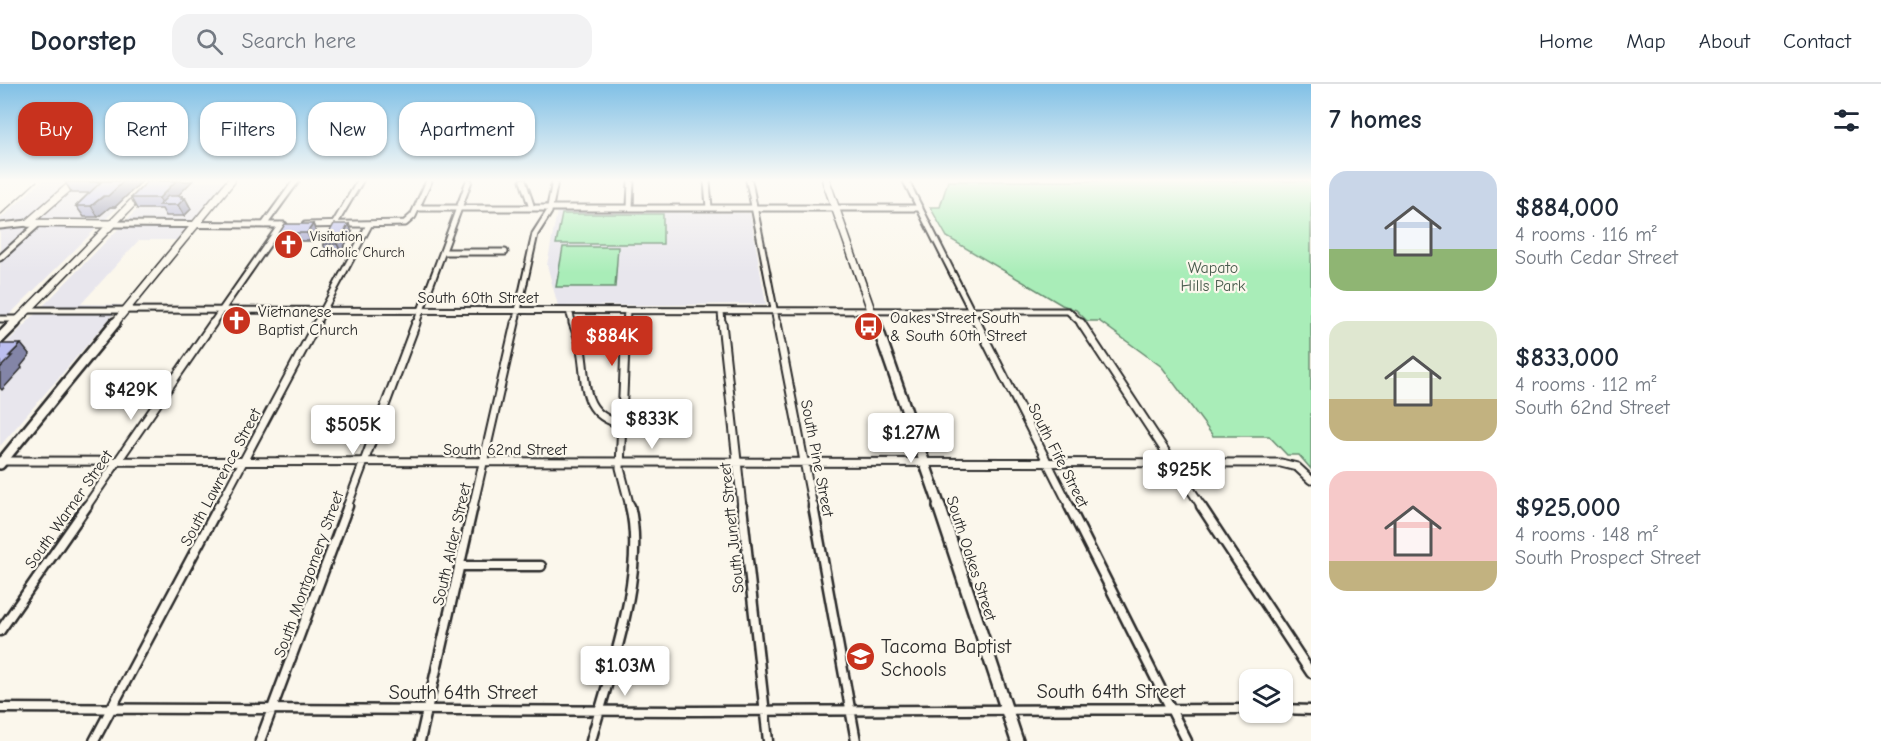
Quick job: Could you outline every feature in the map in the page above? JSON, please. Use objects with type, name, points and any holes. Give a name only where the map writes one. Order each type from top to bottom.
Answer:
[{"type":"street","points":[[28,223],[41,212]]},
{"type":"street","points":[[0,338],[123,212]]},
{"type":"street","points":[[1,462],[207,212]]},
{"type":"street","points":[[0,226],[28,223],[264,225],[274,212]]},
{"type":"street","points":[[334,225],[342,212]]},
{"type":"street","points":[[300,225],[406,223],[414,212]]},
{"type":"street","name":"South Montgomery Street","points":[[260,741],[458,212]]},
{"type":"street","name":"South Alder Street","points":[[420,741],[535,234],[549,212]]},
{"type":"street","name":"South Pine Street","points":[[756,212],[856,741]]},
{"type":"street","name":"South Oakes Street","points":[[837,212],[925,463],[1017,741]]},
{"type":"street","name":"South Fife Street","points":[[922,212],[1187,741]]},
{"type":"street","points":[[0,258],[38,224]]},
{"type":"street","name":"South Warner Street","points":[[0,631],[222,311],[285,225],[264,225]]},
{"type":"street","name":"South Lawrence Street","points":[[94,741],[369,225]]},
{"type":"street","points":[[443,252],[505,252]]},
{"type":"street","name":"South 60th Street","points":[[28,310],[1062,311],[1071,313],[1081,322],[1174,464]]},
{"type":"street","points":[[568,311],[582,347],[586,393],[590,403],[605,420],[621,424]]},
{"type":"street","points":[[591,741],[627,606],[635,561],[634,526],[620,462],[627,311]]},
{"type":"street","name":"South Junett Street","points":[[721,311],[768,741]]},
{"type":"street","points":[[0,319],[19,319]]},
{"type":"street","name":"South 62nd Street","points":[[1,462],[1281,463],[1297,466],[1311,480]]},
{"type":"street","points":[[1174,464],[1311,673]]},
{"type":"street","points":[[459,566],[541,566]]},
{"type":"street","name":"South 64th Street","points":[[0,708],[765,711],[1006,708],[1239,709]]},
{"type":"street","points":[[1293,709],[1311,710]]},
{"type":"shaded area","points":[[8,212],[113,212],[0,324],[0,219]]},
{"type":"shaded area","points":[[135,212],[200,212],[176,240],[139,240],[81,304],[121,305],[0,446],[0,350]]},
{"type":"shaded area","points":[[557,212],[750,213],[766,304],[558,306],[547,265]]},
{"type":"green space","name":"Wapato Hills Park","points":[[933,212],[1311,212],[1311,469],[1299,455],[1287,455],[1269,436],[1213,436],[1162,367],[1099,321],[1087,321],[1076,310],[1062,305],[947,237]]},
{"type":"green space","points":[[562,214],[663,214],[663,244],[556,244]]},
{"type":"green space","points":[[563,247],[618,247],[615,287],[556,287]]},
{"type":"building","points":[[285,224],[313,224],[307,233],[296,233],[289,241],[282,243],[275,240]]},
{"type":"building","points":[[334,224],[349,224],[337,244],[323,244]]},
{"type":"building","points":[[0,344],[21,344],[0,368]]},
{"type":"railway","points":[[0,215],[4,212]]},
{"type":"place","name":"Visitation Catholic Church","points":[[289,244]]},
{"type":"place","name":"Vietnanese Baptist Church","points":[[237,320]]},
{"type":"place","name":"Oakes Street South & South 60th Street","points":[[869,326]]},
{"type":"place","name":"Tacoma Baptist Schools","points":[[860,657]]}]
